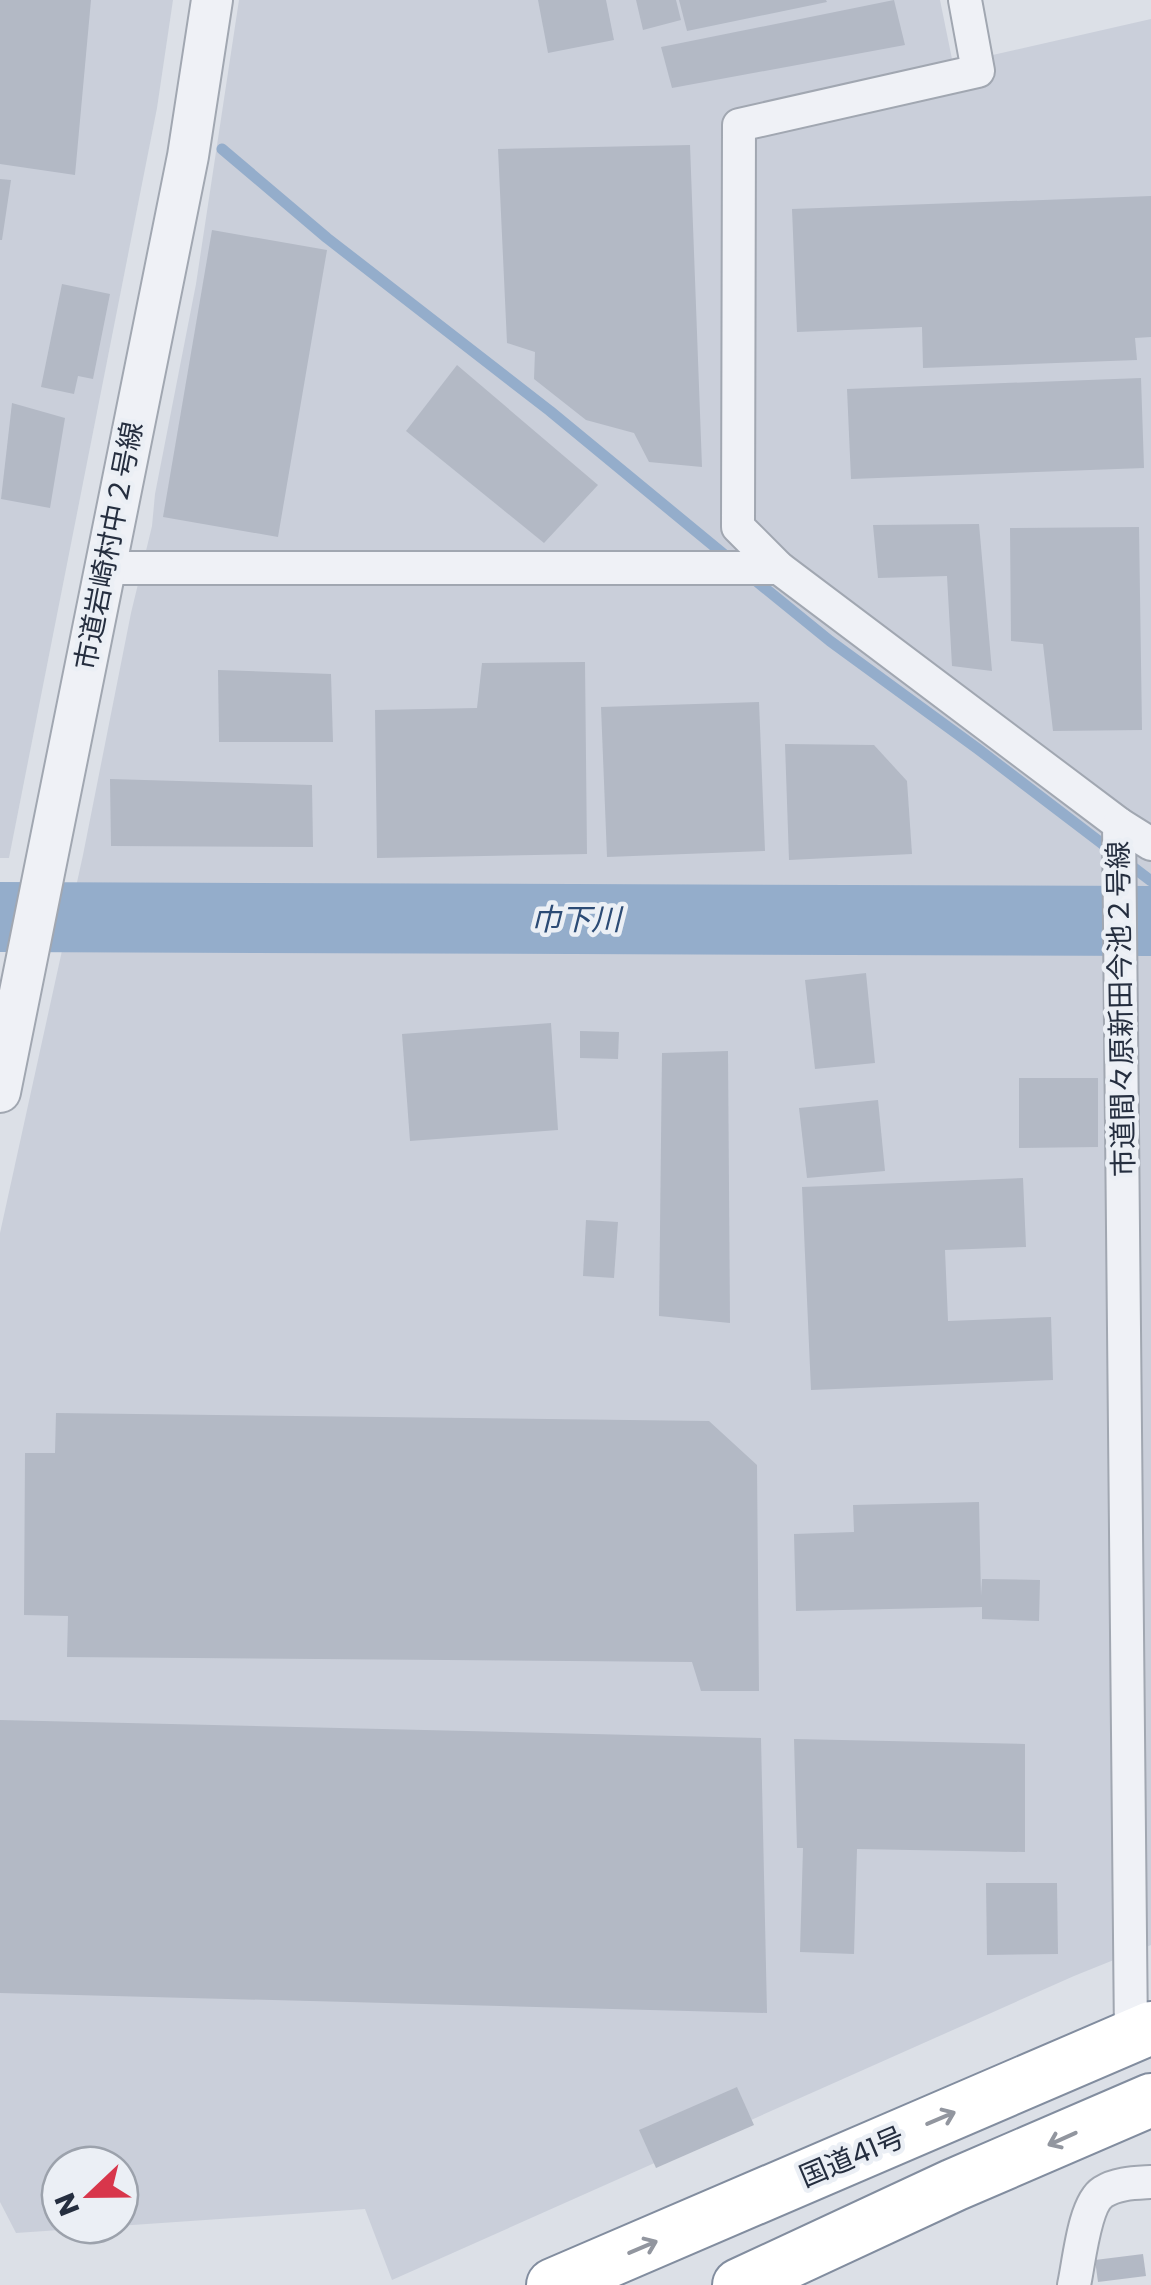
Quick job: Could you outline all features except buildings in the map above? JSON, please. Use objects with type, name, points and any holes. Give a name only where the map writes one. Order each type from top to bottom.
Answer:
[{"type":"highway","name":"国道41号","points":[[553,2285],[1141,2032]]},
{"type":"highway","points":[[738,2285],[1151,2100]]},
{"type":"street","name":"市道岩崎村中２号線","points":[[0,1092],[188,156],[212,0]]},
{"type":"street","name":"市道間々原新田今池２号線","points":[[965,0],[978,71],[739,124],[738,526],[779,568],[1119,824],[1141,2032]]},
{"type":"street","points":[[106,568],[779,568]]},
{"type":"street","points":[[1119,824],[1151,844]]},
{"type":"street","points":[[1074,2285],[1096,2198],[1106,2190],[1151,2182]]},
{"type":"shaded area","points":[[0,0],[173,0],[157,108],[9,858],[0,858]]},
{"type":"shaded area","points":[[239,0],[940,0],[953,64],[1151,19],[1151,1945],[392,2280],[365,2209],[140,2224],[140,2145],[40,2145],[40,2231],[16,2233],[0,2202],[0,1233],[83,855],[152,526],[196,284]]},
{"type":"waterway","points":[[222,149],[327,238],[550,411],[732,561]]},
{"type":"waterway","points":[[750,576],[830,641],[1151,881]]},
{"type":"waterway","name":"巾下川","points":[[0,917],[1151,921]]}]
